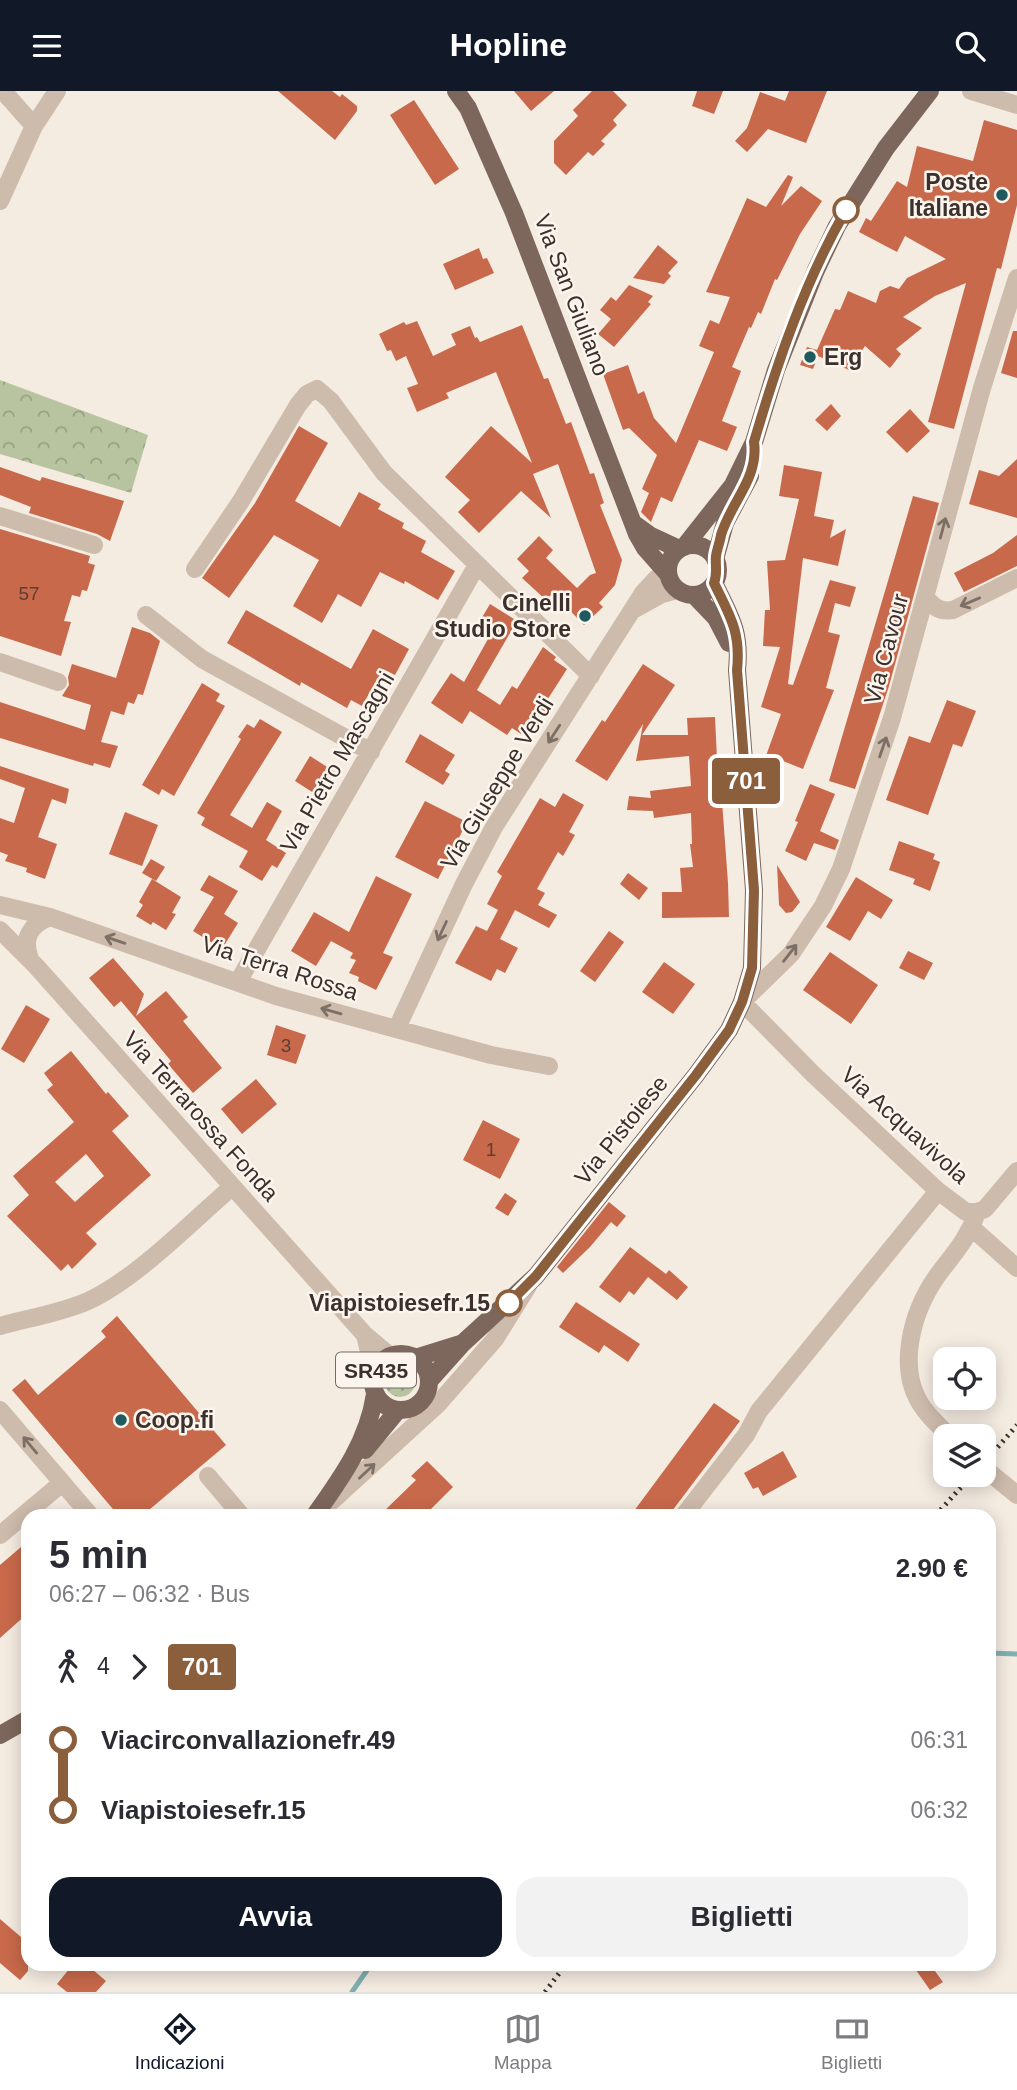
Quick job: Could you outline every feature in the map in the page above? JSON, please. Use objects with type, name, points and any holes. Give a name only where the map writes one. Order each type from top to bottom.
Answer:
[{"type":"main road","name":"Via San Giuliano","points":[[456,91],[468,108],[514,213],[641,543],[668,574]]},
{"type":"main road","name":"SR435","points":[[737,670],[721,624],[671,583],[668,574],[671,558],[733,485],[754,442],[776,370],[816,270],[837,226],[886,148],[930,91]]},
{"type":"main road","name":"SR435","points":[[742,1002],[752,968],[755,900],[737,670],[739,644],[735,628],[714,583],[717,570],[715,559],[725,523],[751,472],[756,454],[754,442]]},
{"type":"main road","points":[[633,523],[651,536],[682,548],[700,546],[709,551],[715,559]]},
{"type":"main road","points":[[685,593],[708,590],[714,583]]},
{"type":"main road","name":"Via Pistoiese","points":[[319,1509],[348,1468],[398,1410],[417,1405],[426,1394],[429,1381],[463,1343],[529,1283],[696,1075],[729,1030],[742,1002]]},
{"type":"main road","name":"Via Pistoiese","points":[[390,1356],[402,1354],[415,1358],[463,1343]]},
{"type":"main road","name":"SR435","points":[[374,1373],[380,1363],[390,1356]]},
{"type":"main road","name":"SR435","points":[[415,1358],[424,1367],[429,1381]]},
{"type":"main road","name":"Via Pistoiese","points":[[348,1468],[371,1417],[375,1394],[374,1373]]},
{"type":"main road","name":"SR435","points":[[375,1394],[382,1403],[398,1410]]},
{"type":"main road","points":[[0,1735],[21,1723]]},
{"type":"street","points":[[2,91],[34,126]]},
{"type":"street","points":[[0,201],[34,126],[57,91]]},
{"type":"street","points":[[971,91],[1017,105]]},
{"type":"street","name":"Via Cavour","points":[[742,1002],[792,954],[823,906],[841,869],[892,718],[982,388],[1017,278]]},
{"type":"street","points":[[195,569],[235,510],[298,405],[307,394],[317,389],[331,401],[384,473],[591,676]]},
{"type":"street","points":[[0,516],[94,545]]},
{"type":"street","name":"Via Pietro Mascagni","points":[[238,982],[477,565]]},
{"type":"street","name":"Via Giuseppe Verdi","points":[[397,1028],[490,835],[649,586],[657,578],[668,574]]},
{"type":"street","points":[[925,597],[934,608],[953,610],[1017,578]]},
{"type":"street","name":"Via Giuseppe Verdi","points":[[635,609],[662,594],[685,593]]},
{"type":"street","points":[[146,615],[202,659],[371,751]]},
{"type":"street","points":[[0,662],[58,682]]},
{"type":"street","name":"Via Terra Rossa","points":[[0,905],[50,917],[276,996],[491,1055],[549,1066]]},
{"type":"street","points":[[30,959],[26,949],[27,937],[34,925],[50,917]]},
{"type":"street","name":"Via Terrarossa Fonda","points":[[0,930],[30,959],[365,1335],[390,1356]]},
{"type":"street","name":"Via Acquavivola","points":[[742,1002],[814,1075],[938,1191],[974,1220],[1017,1268]]},
{"type":"street","points":[[938,1424],[923,1408],[912,1383],[909,1349],[915,1320],[927,1291],[974,1220],[990,1205],[1017,1171]]},
{"type":"street","points":[[0,1326],[78,1305],[105,1292],[139,1267],[232,1187]]},
{"type":"street","points":[[689,1509],[746,1435],[759,1411],[938,1191]]},
{"type":"street","name":"Via Pistoiese","points":[[322,1509],[359,1479],[438,1404],[503,1329],[529,1283]]},
{"type":"street","name":"Via Terrarossa Fonda","points":[[365,1335],[374,1373]]},
{"type":"street","points":[[0,1410],[85,1509]]},
{"type":"street","points":[[208,1476],[237,1509]]},
{"type":"street","points":[[996,1478],[1017,1495]]},
{"type":"street","points":[[31,1509],[62,1483]]},
{"type":"street","points":[[0,1535],[21,1517]]},
{"type":"green space","points":[[0,380],[148,435],[131,493],[0,454]]},
{"type":"green space","points":[[400,1367],[406,1368],[414,1376],[414,1388],[406,1396],[400,1397],[394,1396],[386,1388],[385,1382],[386,1376],[394,1368]]},
{"type":"building","points":[[278,91],[332,91],[340,97],[342,94],[357,106],[357,111],[335,140]]},
{"type":"building","points":[[514,91],[554,91],[531,111]]},
{"type":"building","points":[[592,91],[613,91],[627,105],[613,120],[617,125],[601,141],[605,144],[593,156],[588,152],[566,175],[554,163],[554,141],[578,116],[573,110]]},
{"type":"building","points":[[697,91],[723,91],[714,114],[692,106]]},
{"type":"building","points":[[789,91],[827,91],[806,143],[768,129],[747,152],[735,141],[747,128],[760,92],[785,101]]},
{"type":"building","points":[[414,100],[459,169],[435,185],[390,115]]},
{"type":"building","points":[[984,120],[1017,130],[1017,205],[1001,269],[997,268],[954,429],[928,422],[966,283],[935,296],[903,317],[922,328],[896,349],[901,354],[890,368],[865,346],[849,370],[818,356],[813,369],[800,365],[807,347],[817,350],[835,309],[840,310],[848,291],[876,303],[880,291],[890,286],[899,289],[907,278],[946,259],[905,236],[897,252],[859,232],[866,218],[871,221],[897,181],[907,187],[917,146],[973,161]]},
{"type":"building","points":[[788,175],[793,177],[781,206],[801,186],[822,201],[800,234],[777,280],[775,279],[761,314],[758,312],[751,328],[749,327],[732,367],[741,371],[722,421],[737,427],[727,451],[699,440],[672,502],[661,497],[651,522],[641,512],[649,493],[642,489],[657,455],[629,428],[623,430],[603,374],[628,365],[638,394],[644,391],[654,418],[676,443],[714,352],[699,346],[710,320],[719,324],[730,297],[706,292],[747,198],[766,207]]},
{"type":"building","points":[[658,245],[678,262],[668,273],[671,276],[664,284],[633,278]]},
{"type":"building","points":[[479,248],[483,259],[487,258],[494,273],[455,290],[443,264]]},
{"type":"building","points":[[629,285],[653,296],[648,302],[651,304],[614,347],[598,334],[611,319],[600,310],[611,297],[616,301]]},
{"type":"building","points":[[417,321],[433,356],[456,345],[451,334],[470,326],[475,338],[480,342],[522,325],[544,379],[548,378],[566,424],[571,422],[590,474],[594,473],[604,503],[600,505],[622,560],[615,585],[599,603],[603,607],[584,625],[553,593],[546,600],[522,578],[529,571],[517,559],[539,536],[553,550],[546,558],[577,588],[590,575],[596,573],[558,464],[533,474],[551,518],[521,491],[479,533],[458,512],[470,500],[445,477],[491,426],[532,463],[496,372],[446,393],[449,398],[417,412],[407,388],[418,384],[406,356],[396,361],[391,350],[387,351],[379,334],[404,322],[406,325]]},
{"type":"building","points":[[1013,331],[1017,331],[1017,378],[1001,373]]},
{"type":"building","points":[[831,404],[841,416],[827,431],[815,420]]},
{"type":"building","points":[[910,409],[930,431],[907,453],[886,432]]},
{"type":"building","points":[[299,426],[328,443],[295,501],[340,527],[359,492],[381,504],[378,509],[404,523],[402,528],[426,541],[421,552],[455,571],[438,600],[405,581],[404,584],[380,572],[361,607],[338,594],[322,623],[293,606],[319,560],[274,535],[229,598],[202,578],[255,503]]},
{"type":"building","points":[[1017,459],[1017,518],[969,504],[979,470],[999,476]]},
{"type":"building","points":[[784,465],[822,472],[814,516],[834,520],[830,538],[846,529],[838,566],[803,558],[788,684],[793,685],[830,580],[856,587],[850,607],[835,603],[828,632],[840,635],[826,688],[834,690],[803,769],[778,759],[764,791],[758,789],[757,781],[781,714],[761,707],[780,647],[763,646],[765,610],[770,610],[767,561],[785,560],[799,499],[779,496]]},
{"type":"building","points":[[0,467],[40,481],[42,477],[124,501],[110,541],[97,534],[29,513],[31,507],[0,495]]},
{"type":"building","points":[[913,496],[939,503],[889,686],[855,789],[829,781]]},
{"type":"building","points":[[0,529],[90,556],[88,563],[95,565],[87,591],[82,590],[80,597],[72,595],[64,621],[71,622],[61,656],[0,636]]},
{"type":"building","points":[[1017,535],[1017,566],[964,592],[954,573],[993,553]]},
{"type":"building","points":[[490,604],[517,621],[477,690],[500,705],[512,686],[517,689],[543,647],[556,657],[554,660],[567,669],[544,705],[548,707],[539,721],[532,717],[521,734],[512,728],[507,735],[470,711],[462,724],[431,703],[451,673],[464,682],[488,639],[474,631]]},
{"type":"building","points":[[246,610],[351,669],[373,629],[409,649],[395,675],[383,669],[362,706],[351,700],[347,708],[301,682],[300,686],[227,643]]},
{"type":"building","points":[[132,627],[150,633],[160,641],[143,695],[138,694],[134,704],[128,702],[124,715],[111,711],[101,742],[118,746],[110,768],[94,763],[93,766],[0,738],[0,702],[85,730],[91,705],[62,696],[69,685],[68,677],[72,664],[116,678]]},
{"type":"building","points":[[643,664],[675,685],[642,735],[688,735],[687,718],[715,717],[729,917],[662,918],[662,892],[682,892],[680,868],[693,867],[690,844],[691,813],[654,818],[653,811],[627,810],[629,796],[651,798],[650,791],[691,786],[689,756],[636,761],[643,724],[607,781],[575,761],[602,720],[605,722]]},
{"type":"building","points":[[202,683],[220,694],[216,701],[225,706],[174,796],[162,789],[159,795],[142,785]]},
{"type":"building","points":[[947,700],[976,711],[962,747],[953,744],[928,815],[886,800],[909,736],[930,743]]},
{"type":"building","points":[[260,719],[282,732],[230,815],[252,828],[267,802],[282,811],[266,840],[286,853],[277,868],[272,865],[262,881],[239,867],[248,851],[201,825],[205,818],[197,813],[241,739],[238,737],[247,724],[254,728]]},
{"type":"building","points":[[420,734],[455,755],[445,771],[450,774],[443,785],[405,762]]},
{"type":"building","points":[[310,756],[335,772],[320,797],[295,781]]},
{"type":"building","points":[[0,766],[69,789],[66,804],[52,799],[38,837],[57,844],[45,879],[26,872],[27,868],[5,861],[8,855],[0,852],[0,818],[14,823],[25,788],[0,779]]},
{"type":"building","points":[[810,784],[835,794],[820,831],[839,840],[835,850],[814,843],[806,861],[785,851]]},
{"type":"building","points":[[563,793],[584,805],[569,832],[575,835],[563,856],[558,852],[537,889],[545,893],[538,905],[557,915],[549,928],[515,910],[500,939],[518,948],[505,973],[497,969],[491,981],[455,963],[476,926],[487,931],[498,910],[487,904],[502,876],[497,872],[540,798],[555,807]]},
{"type":"building","points":[[425,801],[467,822],[438,879],[395,857]]},
{"type":"building","points":[[125,812],[158,825],[142,866],[109,854]]},
{"type":"building","points":[[899,841],[935,854],[933,859],[940,862],[930,891],[913,884],[915,879],[889,870]]},
{"type":"building","points":[[151,859],[165,867],[156,881],[142,873]]},
{"type":"building","points":[[777,865],[800,902],[792,912],[786,913],[779,905]]},
{"type":"building","points":[[628,873],[648,888],[639,900],[620,884]]},
{"type":"building","points":[[209,875],[238,891],[224,914],[238,923],[222,949],[193,931],[214,897],[200,890]]},
{"type":"building","points":[[376,876],[412,894],[383,953],[393,957],[376,990],[349,973],[356,960],[350,958],[353,953],[331,941],[316,966],[291,951],[314,912],[349,932]]},
{"type":"building","points":[[856,877],[893,900],[881,919],[868,911],[850,941],[826,927]]},
{"type":"building","points":[[152,879],[181,897],[172,913],[176,914],[166,930],[136,916],[143,905],[139,902]]},
{"type":"building","points":[[609,931],[624,942],[595,982],[580,971]]},
{"type":"building","points":[[908,951],[933,963],[924,980],[899,968]]},
{"type":"building","points":[[830,952],[878,985],[851,1024],[803,990]]},
{"type":"building","points":[[113,958],[144,994],[136,1016],[166,991],[188,1017],[183,1021],[222,1068],[193,1093],[168,1064],[171,1061],[121,1001],[114,1007],[89,978]]},
{"type":"building","points":[[664,962],[695,984],[673,1014],[642,992]]},
{"type":"building","points":[[26,1005],[50,1019],[24,1063],[1,1049]]},
{"type":"building","points":[[276,1025],[306,1035],[296,1064],[267,1055]]},
{"type":"building","points":[[71,1051],[106,1094],[108,1092],[129,1116],[112,1131],[151,1175],[86,1233],[97,1244],[72,1269],[68,1264],[61,1271],[7,1216],[29,1195],[13,1176],[74,1122],[47,1090],[53,1085],[44,1073]],"holes":[[[86,1154],[104,1176],[75,1202],[55,1182]]]},
{"type":"building","points":[[256,1079],[277,1104],[242,1134],[221,1109]]},
{"type":"building","points":[[483,1120],[520,1139],[500,1179],[463,1160]]},
{"type":"building","points":[[505,1193],[517,1201],[508,1216],[495,1208]]},
{"type":"building","points":[[609,1202],[626,1216],[617,1227],[611,1222],[563,1273],[557,1267]]},
{"type":"building","points":[[630,1247],[666,1274],[669,1270],[688,1287],[677,1300],[648,1277],[634,1295],[629,1291],[620,1303],[599,1287]]},
{"type":"building","points":[[576,1302],[640,1344],[628,1362],[604,1345],[599,1353],[559,1327]]},
{"type":"building","name":"Coop.fi","points":[[117,1316],[226,1445],[150,1509],[113,1509],[12,1390],[25,1379],[38,1395],[106,1337],[101,1331]]},
{"type":"building","points":[[714,1403],[740,1421],[674,1509],[635,1509]]},
{"type":"building","points":[[783,1451],[797,1477],[763,1496],[758,1487],[753,1489],[744,1473]]},
{"type":"building","points":[[427,1461],[453,1487],[431,1509],[386,1509],[416,1480],[411,1476]]},
{"type":"building","points":[[21,1547],[21,1619],[0,1638],[0,1565]]},
{"type":"building","points":[[0,1919],[21,1937],[21,1971],[28,1971],[20,1980],[0,1963]]},
{"type":"building","points":[[68,1971],[94,1971],[106,1981],[96,1992],[67,1992],[57,1984]]},
{"type":"building","points":[[917,1971],[935,1971],[943,1982],[930,1990]]},
{"type":"waterway","points":[[996,1653],[1017,1654]]},
{"type":"waterway","points":[[352,1992],[366,1971]]},
{"type":"railway","points":[[996,1449],[1017,1425]]},
{"type":"railway","points":[[941,1509],[961,1487]]},
{"type":"railway","points":[[545,1992],[561,1971]]},
{"type":"bus line","name":"701","points":[[509,1303],[536,1276],[696,1075],[729,1030],[742,1002],[752,968],[755,919],[753,859],[737,670],[739,644],[735,628],[714,583],[717,570],[715,559],[725,523],[744,490],[753,467],[756,454],[754,442],[776,370],[816,270],[846,210]]},
{"type":"place","name":"Poste Italiane","points":[[1002,195]]},
{"type":"place","name":"Erg","points":[[810,357]]},
{"type":"place","name":"Cinelli Studio Store","points":[[585,616]]},
{"type":"place","name":"Viapistoiesefr.15","points":[[509,1303]]},
{"type":"place","name":"Coop.fi","points":[[121,1420]]}]
